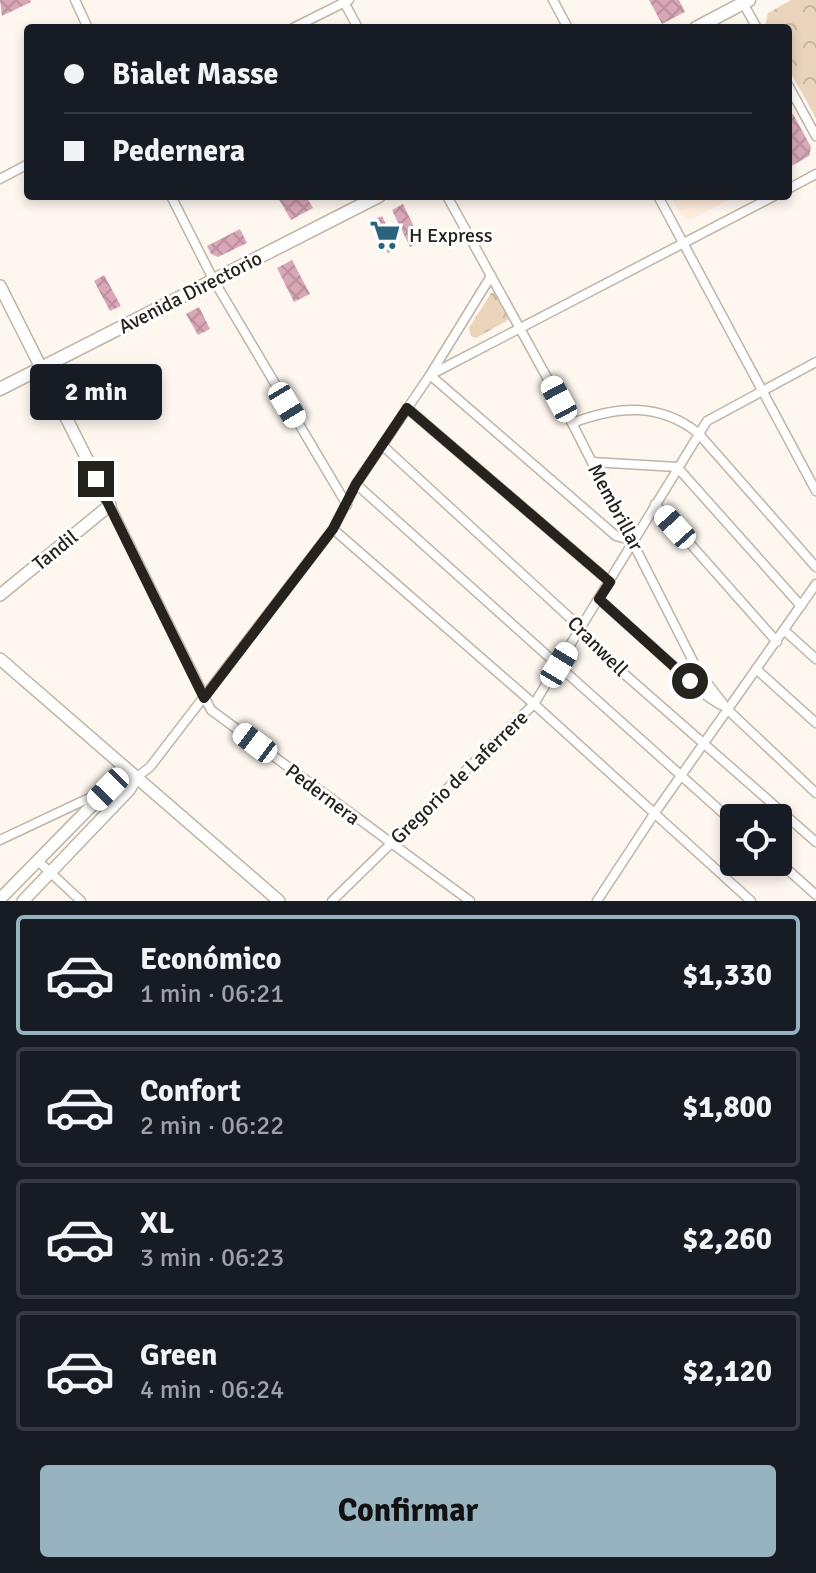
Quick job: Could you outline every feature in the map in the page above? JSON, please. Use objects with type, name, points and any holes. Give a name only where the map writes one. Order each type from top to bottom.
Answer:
[{"type":"main road","points":[[703,24],[744,1]]},
{"type":"main road","name":"Avenida Directorio","points":[[0,389],[371,200]]},
{"type":"street","points":[[75,0],[86,24]]},
{"type":"street","points":[[553,0],[566,24]]},
{"type":"street","points":[[301,24],[345,1],[356,24]]},
{"type":"street","points":[[744,1],[755,24]]},
{"type":"street","points":[[792,92],[816,136]]},
{"type":"street","points":[[0,179],[24,166]]},
{"type":"street","points":[[792,187],[816,174]]},
{"type":"street","points":[[173,200],[213,279],[347,505]]},
{"type":"street","name":"Membrillar","points":[[449,200],[572,423],[698,671],[728,710],[816,793]]},
{"type":"street","points":[[660,200],[816,491]]},
{"type":"street","points":[[430,375],[766,200]]},
{"type":"street","points":[[0,840],[137,777],[150,767],[333,529],[356,484],[430,375],[491,276]]},
{"type":"street","name":"Pedernera","points":[[0,286],[211,710],[390,845],[470,901]]},
{"type":"street","name":"Gregorio de Laferrere","points":[[332,901],[534,704],[707,421],[816,362]]},
{"type":"street","points":[[430,375],[616,536],[634,541]]},
{"type":"street","points":[[407,408],[610,582]]},
{"type":"street","points":[[572,423],[596,414],[630,410],[665,413],[682,421],[698,433],[816,567]]},
{"type":"street","name":"Cranwell","points":[[382,445],[581,628],[589,643],[816,842]]},
{"type":"street","points":[[592,462],[677,467],[801,606]]},
{"type":"street","points":[[356,484],[720,811]]},
{"type":"street","points":[[655,504],[777,642]]},
{"type":"street","name":"Tandil","points":[[0,595],[110,505]]},
{"type":"street","points":[[333,529],[534,704],[751,901]]},
{"type":"street","points":[[597,901],[654,814],[814,590]]},
{"type":"street","points":[[599,599],[708,697],[728,710]]},
{"type":"street","points":[[785,631],[816,659]]},
{"type":"street","points":[[0,659],[279,901]]},
{"type":"street","points":[[756,669],[816,723]]},
{"type":"street","points":[[23,901],[129,790],[137,777]]},
{"type":"street","points":[[0,899],[108,789]]},
{"type":"street","points":[[38,861],[81,901]]},
{"type":"street","points":[[792,874],[814,895]]},
{"type":"shaded area","points":[[673,200],[728,200],[691,220],[682,217]]},
{"type":"green space","points":[[791,0],[816,0],[816,118],[792,75],[792,24],[766,24],[768,13]]},
{"type":"green space","points":[[496,291],[510,319],[476,338],[471,336],[469,328],[491,293]]},
{"type":"building","points":[[0,0],[30,0],[31,2],[2,16]]},
{"type":"building","points":[[649,0],[679,0],[685,12],[662,24]]},
{"type":"building","points":[[792,114],[811,147],[809,156],[792,166]]},
{"type":"building","points":[[279,200],[308,200],[313,208],[291,220]]},
{"type":"building","points":[[403,204],[421,241],[410,247],[392,210]]},
{"type":"building","name":"H Express","points":[[382,216],[398,248],[388,253],[372,221]]},
{"type":"building","points":[[240,229],[247,243],[218,257],[211,254],[207,246]]},
{"type":"building","points":[[292,260],[310,294],[294,302],[277,268]]},
{"type":"building","points":[[104,275],[121,306],[110,311],[94,281]]},
{"type":"building","points":[[199,307],[210,329],[198,335],[186,314]]},
{"type":"building","points":[[98,364],[102,371],[93,375],[98,385],[86,390],[82,381],[76,384],[80,393],[70,398],[62,382]]},
{"type":"place","name":"H Express","points":[[385,235]]},
{"type":"route","points":[[96,479],[204,698],[333,529],[356,484],[407,408],[610,582],[599,599],[690,681]]}]
